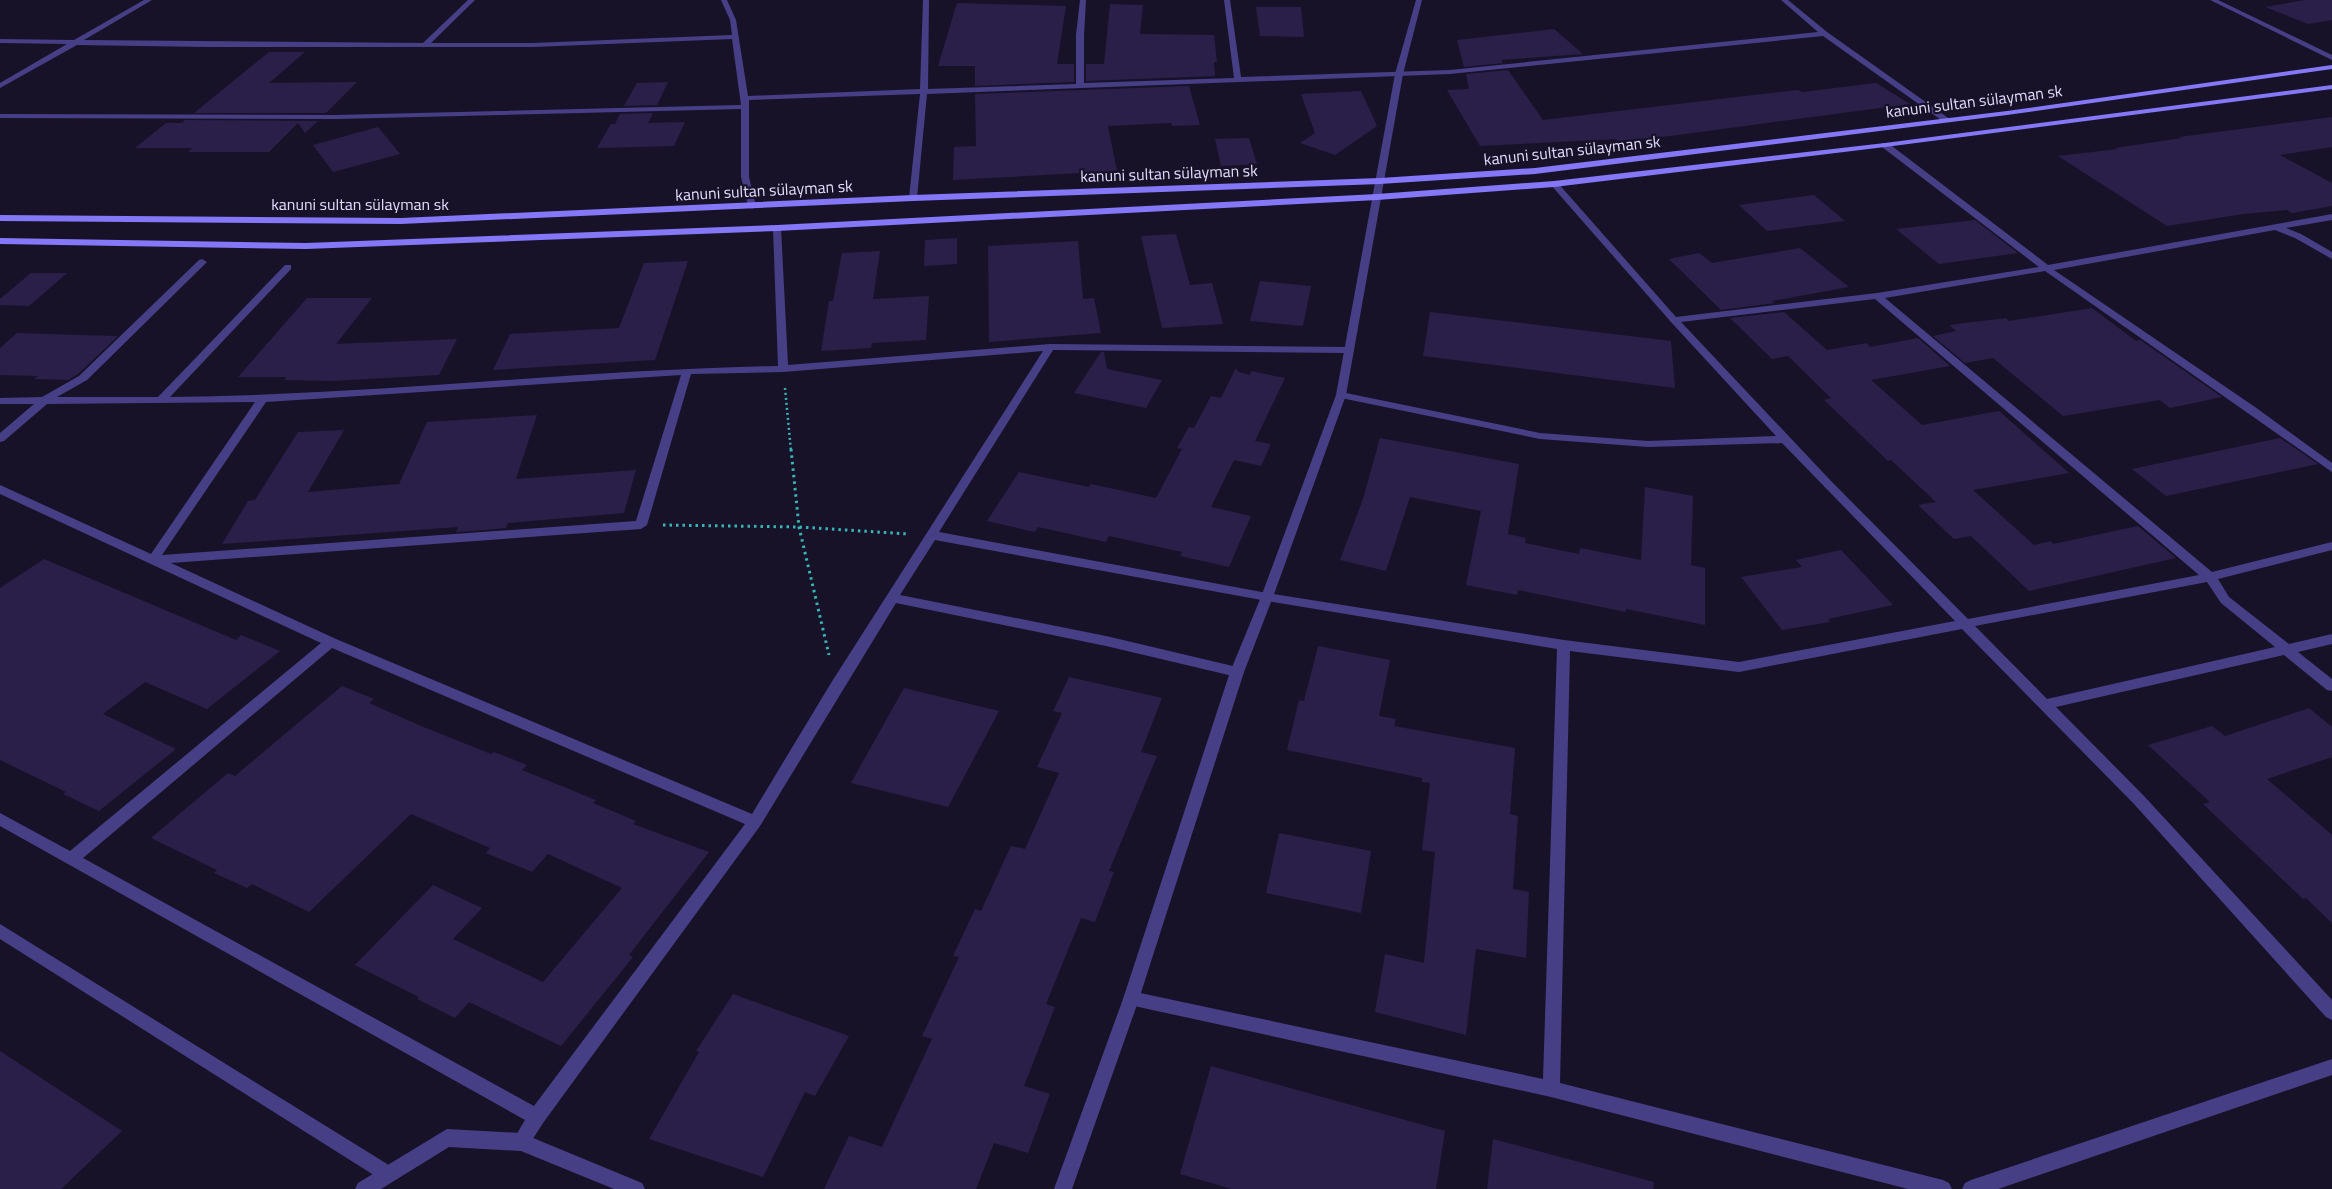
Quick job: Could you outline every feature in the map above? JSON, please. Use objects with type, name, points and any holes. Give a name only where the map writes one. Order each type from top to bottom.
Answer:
[{"type":"main road","name":"kanuni sultan sülayman sk","points":[[0,218],[401,221],[913,198],[1380,181],[1535,171],[1947,120],[2332,67]]},
{"type":"main road","points":[[0,241],[306,246],[777,228],[1377,197],[1554,184],[1885,145],[2332,87]]},
{"type":"street","points":[[0,86],[149,0]]},
{"type":"street","points":[[425,45],[472,0]]},
{"type":"street","points":[[724,0],[733,20],[745,103],[745,177],[752,206]]},
{"type":"street","points":[[913,198],[921,148],[925,91],[926,0]]},
{"type":"street","points":[[1080,86],[1080,35],[1083,0]]},
{"type":"street","points":[[1227,0],[1238,80]]},
{"type":"street","points":[[1063,1189],[1131,999],[1237,672],[1267,597],[1341,395],[1399,74],[1419,0]]},
{"type":"street","points":[[1784,0],[1824,34],[1947,120]]},
{"type":"street","points":[[2213,0],[2332,58]]},
{"type":"street","points":[[0,116],[336,118],[745,103],[925,91],[1450,72],[1824,34]]},
{"type":"street","points":[[0,40],[206,45],[532,45],[736,37]]},
{"type":"street","points":[[1885,145],[2058,276],[2251,408],[2332,468]]},
{"type":"street","points":[[1554,184],[1674,320],[1827,484],[2139,800],[2332,1012]]},
{"type":"street","points":[[1674,320],[1877,296],[2332,217]]},
{"type":"street","points":[[2276,227],[2332,256]]},
{"type":"street","points":[[777,228],[783,369]]},
{"type":"street","points":[[0,439],[45,400],[83,378],[202,262]]},
{"type":"street","points":[[161,400],[288,267]]},
{"type":"street","points":[[1877,296],[2210,577],[2225,600],[2332,686]]},
{"type":"street","points":[[0,401],[264,399],[687,371],[783,369],[1050,347],[1348,350]]},
{"type":"street","points":[[522,1142],[536,1117],[755,822],[836,687],[894,598],[1050,347]]},
{"type":"street","points":[[153,560],[641,525],[687,371]]},
{"type":"street","points":[[1341,395],[1540,436],[1648,444],[1785,439]]},
{"type":"street","points":[[153,560],[264,399]]},
{"type":"street","points":[[0,489],[332,642],[755,822]]},
{"type":"street","points":[[932,535],[1267,597],[1564,645],[1739,667],[1968,625],[2210,577],[2332,546]]},
{"type":"street","points":[[894,598],[1106,641],[1237,672]]},
{"type":"street","points":[[2046,704],[2332,639]]},
{"type":"street","points":[[72,858],[332,642]]},
{"type":"street","points":[[1551,1089],[1564,645]]},
{"type":"street","points":[[0,819],[536,1117]]},
{"type":"street","points":[[0,932],[386,1173]]},
{"type":"street","points":[[1131,999],[1551,1089],[1943,1189]]},
{"type":"street","points":[[1971,1189],[2332,1067]]},
{"type":"street","points":[[364,1189],[386,1173],[447,1138],[522,1142],[636,1189]]},
{"type":"path","points":[[783,369],[799,527],[811,572],[836,687]]},
{"type":"path","points":[[641,525],[799,527],[932,535]]},
{"type":"building","points":[[2305,0],[2332,0],[2332,20],[2308,24],[2265,7]]},
{"type":"building","points":[[957,3],[1066,6],[1057,64],[1074,64],[1074,82],[975,86],[975,66],[938,66]]},
{"type":"building","points":[[1110,4],[1143,5],[1140,34],[1214,35],[1217,62],[1214,62],[1215,76],[1086,81],[1086,64],[1104,64]]},
{"type":"building","points":[[1256,7],[1301,7],[1304,37],[1260,36]]},
{"type":"building","points":[[1554,29],[1583,54],[1501,60],[1503,63],[1464,67],[1457,40]]},
{"type":"building","points":[[269,52],[305,52],[269,83],[357,82],[326,113],[194,113]]},
{"type":"building","points":[[1508,70],[1543,120],[1798,90],[1802,92],[1876,83],[1910,104],[1670,136],[1618,141],[1616,139],[1480,146],[1447,90],[1469,89],[1466,74]]},
{"type":"building","points":[[668,82],[657,105],[624,106],[637,83]]},
{"type":"building","points":[[1189,86],[1200,125],[1172,126],[1171,123],[1108,126],[1117,171],[953,180],[954,147],[976,146],[975,94]]},
{"type":"building","points":[[1361,91],[1377,126],[1335,155],[1300,143],[1315,133],[1301,94]]},
{"type":"building","points":[[653,113],[648,123],[685,122],[674,146],[597,148],[611,124],[615,124],[620,114]]},
{"type":"building","points":[[2332,117],[2332,147],[2280,155],[2332,183],[2332,206],[2292,213],[2287,210],[2243,214],[2167,226],[2058,156],[2118,149],[2115,148],[2182,138],[2179,137]]},
{"type":"building","points":[[185,120],[318,121],[305,133],[298,123],[269,152],[188,152],[192,148],[135,148],[166,123],[182,123]]},
{"type":"building","points":[[378,127],[400,154],[333,172],[313,145]]},
{"type":"building","points":[[1249,138],[1257,164],[1221,166],[1215,139]]},
{"type":"building","points":[[1814,195],[1845,221],[1767,231],[1739,205]]},
{"type":"building","points":[[1975,220],[2018,253],[1939,264],[1896,229]]},
{"type":"building","points":[[1176,234],[1190,285],[1212,283],[1223,324],[1162,328],[1141,236]]},
{"type":"building","points":[[957,238],[957,264],[924,266],[925,240]]},
{"type":"building","points":[[1078,241],[1083,299],[1094,298],[1101,333],[989,342],[988,246]]},
{"type":"building","points":[[1800,248],[1849,287],[1772,301],[1775,303],[1721,310],[1669,259],[1699,253],[1712,263]]},
{"type":"building","points":[[880,251],[873,299],[929,296],[926,340],[872,343],[871,348],[821,351],[829,301],[833,301],[842,253]]},
{"type":"building","points":[[688,261],[655,360],[493,370],[510,334],[619,328],[644,263]]},
{"type":"building","points":[[31,273],[67,273],[29,306],[0,305],[0,299]]},
{"type":"building","points":[[1260,281],[1311,286],[1303,326],[1250,321]]},
{"type":"building","points":[[307,298],[372,298],[336,344],[457,339],[439,375],[332,381],[284,380],[286,377],[238,377]]},
{"type":"building","points":[[2092,308],[2136,341],[2140,340],[2222,397],[2170,408],[2160,400],[2063,416],[1993,358],[1965,363],[1933,336],[1956,331],[1949,325],[2006,318],[2009,321]]},
{"type":"building","points":[[1430,312],[1671,341],[1675,388],[1423,356]]},
{"type":"building","points":[[1784,312],[1827,350],[1867,343],[1870,347],[1918,338],[1950,366],[1871,380],[1922,425],[1999,411],[2069,473],[1973,490],[2034,545],[2051,541],[2053,544],[2138,526],[2176,558],[2029,591],[1971,536],[1954,539],[1918,505],[1936,502],[1891,460],[1888,461],[1824,400],[1831,398],[1788,356],[1772,359],[1730,318]]},
{"type":"building","points":[[17,333],[118,336],[78,374],[68,380],[34,379],[38,376],[0,375],[0,348]]},
{"type":"building","points":[[1101,352],[1104,352],[1107,369],[1162,380],[1146,408],[1074,393]]},
{"type":"building","points":[[1236,368],[1238,372],[1250,375],[1251,371],[1285,378],[1255,441],[1271,444],[1261,466],[1234,460],[1211,507],[1251,516],[1229,567],[1180,556],[1182,552],[1109,536],[1106,542],[1038,527],[1035,532],[987,521],[1019,472],[1089,487],[1091,484],[1156,498],[1182,449],[1177,448],[1189,427],[1194,428],[1211,396],[1221,398]]},
{"type":"building","points":[[537,415],[516,479],[636,470],[624,513],[508,523],[506,528],[473,531],[456,532],[458,527],[222,544],[248,501],[255,500],[298,432],[344,430],[308,492],[399,484],[427,422]]},
{"type":"building","points":[[1380,438],[1519,464],[1508,534],[1526,538],[1525,543],[1579,554],[1580,548],[1641,560],[1645,487],[1693,496],[1691,565],[1705,568],[1705,625],[1626,609],[1626,612],[1518,590],[1517,595],[1466,585],[1481,511],[1410,497],[1386,571],[1340,560],[1363,499]]},
{"type":"building","points":[[2280,438],[2318,464],[2166,496],[2132,469]]},
{"type":"building","points":[[1841,550],[1893,605],[1828,619],[1830,622],[1782,630],[1741,577],[1802,567],[1796,560]]},
{"type":"building","points":[[44,559],[236,640],[241,635],[280,651],[207,709],[145,682],[103,714],[176,749],[99,811],[63,794],[66,792],[0,760],[0,588]]},
{"type":"building","points":[[1318,646],[1390,660],[1379,716],[1396,719],[1394,726],[1515,748],[1510,814],[1518,816],[1513,889],[1529,892],[1526,958],[1476,949],[1466,1035],[1375,1012],[1385,954],[1424,963],[1435,852],[1422,850],[1430,783],[1422,782],[1422,778],[1287,750],[1299,700],[1304,701]]},
{"type":"building","points":[[1069,677],[1162,698],[1141,752],[1157,756],[1109,871],[1114,872],[1095,922],[1081,918],[1046,1004],[1055,1007],[1024,1086],[1050,1094],[1028,1153],[994,1143],[976,1189],[824,1189],[849,1136],[882,1147],[932,1039],[922,1036],[959,957],[953,956],[975,909],[981,911],[1011,846],[1025,849],[1059,773],[1037,767],[1062,713],[1053,711]]},
{"type":"building","points":[[342,686],[374,699],[369,703],[421,726],[491,754],[494,752],[527,765],[522,770],[596,800],[593,803],[636,821],[633,824],[709,852],[629,955],[633,957],[561,1046],[469,1002],[455,1018],[417,999],[419,997],[355,965],[433,885],[482,908],[453,939],[543,982],[622,888],[548,854],[532,872],[486,853],[490,848],[411,814],[309,912],[252,884],[247,888],[214,873],[217,870],[151,838],[228,773],[235,776]]},
{"type":"building","points":[[904,688],[999,711],[948,807],[851,783]]},
{"type":"building","points":[[2309,708],[2332,727],[2332,757],[2267,779],[2332,835],[2332,923],[2306,898],[2303,899],[2203,804],[2210,802],[2148,745],[2212,726],[2225,736]]},
{"type":"building","points":[[1279,833],[1371,851],[1361,913],[1266,893]]},
{"type":"building","points":[[733,994],[849,1036],[815,1096],[805,1092],[763,1177],[649,1139],[699,1052],[696,1051]]},
{"type":"building","points":[[0,1051],[122,1131],[61,1189],[0,1189]]},
{"type":"building","points":[[1211,1066],[1445,1131],[1436,1189],[1232,1189],[1180,1174]]},
{"type":"building","points":[[1493,1139],[1654,1182],[1653,1189],[1487,1189]]}]
